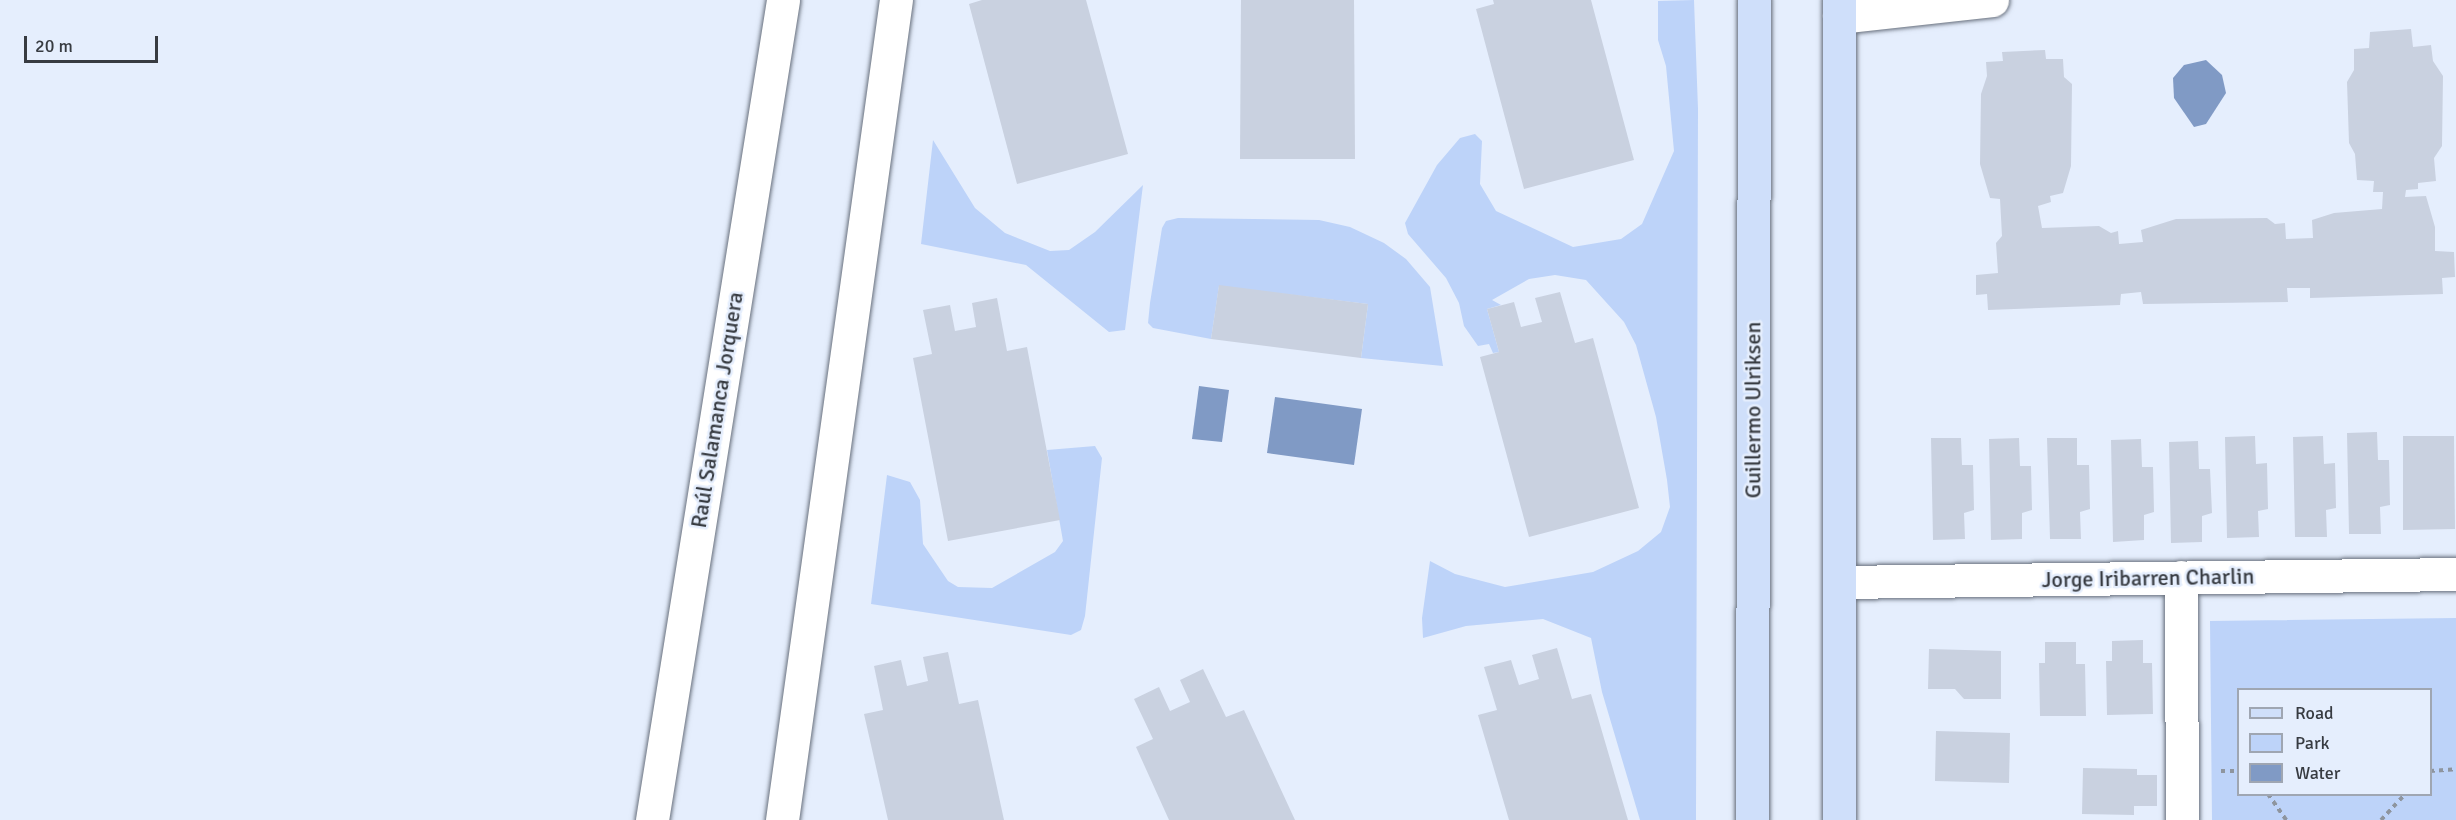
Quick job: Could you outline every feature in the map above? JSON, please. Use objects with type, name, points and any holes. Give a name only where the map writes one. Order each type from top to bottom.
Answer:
[{"type":"main road","name":"Guillermo Ulriksen","points":[[1752,820],[1754,0]]},
{"type":"main road","points":[[1839,8],[1839,820]]},
{"type":"street","name":"Raúl Salamanca Jorquera","points":[[652,820],[783,0]]},
{"type":"street","points":[[782,820],[896,0]]},
{"type":"street","points":[[1839,8],[1992,0]]},
{"type":"street","name":"Jorge Iribarren Charlin","points":[[1839,582],[2456,574]]},
{"type":"street","points":[[2181,577],[2182,820]]},
{"type":"path","points":[[2432,771],[2456,769]]},
{"type":"path","points":[[2269,796],[2286,820]]},
{"type":"path","points":[[2381,820],[2404,796]]},
{"type":"green space","points":[[1694,0],[1698,109],[1696,820],[1640,820],[1602,692],[1591,638],[1543,619],[1466,626],[1423,638],[1422,618],[1430,561],[1455,574],[1505,587],[1593,572],[1638,551],[1661,532],[1670,507],[1667,480],[1656,417],[1636,345],[1624,322],[1586,280],[1555,275],[1529,279],[1492,300],[1501,305],[1487,309],[1499,352],[1493,353],[1489,344],[1478,346],[1464,326],[1459,303],[1446,278],[1408,234],[1405,223],[1437,165],[1460,138],[1475,134],[1482,141],[1480,184],[1496,211],[1573,247],[1621,239],[1642,224],[1674,151],[1666,66],[1658,40],[1658,1]]},
{"type":"green space","points":[[933,140],[975,208],[1005,233],[1050,251],[1069,250],[1095,232],[1143,185],[1125,330],[1109,332],[1026,265],[921,244]]},
{"type":"green space","points":[[1178,218],[1319,220],[1350,227],[1384,243],[1406,259],[1430,287],[1443,366],[1361,358],[1368,304],[1219,286],[1211,339],[1153,328],[1148,323],[1162,228],[1166,221]]},
{"type":"green space","points":[[1095,446],[1102,458],[1085,616],[1081,630],[1071,635],[871,604],[887,475],[910,482],[920,500],[923,544],[948,581],[958,587],[992,588],[1055,552],[1063,541],[1047,450]]},
{"type":"green space","points":[[2456,618],[2456,820],[2212,820],[2210,621]]},
{"type":"water","points":[[2206,60],[2222,75],[2226,93],[2206,124],[2194,127],[2174,98],[2173,78],[2184,65]]},
{"type":"water","points":[[1199,386],[1229,390],[1222,442],[1192,439]]},
{"type":"water","points":[[1275,397],[1362,409],[1354,465],[1267,453]]},
{"type":"building","points":[[982,0],[1086,0],[1128,154],[1017,184],[969,4]]},
{"type":"building","points":[[1241,0],[1354,0],[1355,159],[1240,159]]},
{"type":"building","points":[[1493,0],[1591,0],[1634,160],[1524,189],[1476,9],[1494,4]]},
{"type":"building","points":[[2411,29],[2413,47],[2431,45],[2433,61],[2443,76],[2442,146],[2434,158],[2436,181],[2418,183],[2418,189],[2406,190],[2405,197],[2426,196],[2435,227],[2435,251],[2454,252],[2455,277],[2442,278],[2443,294],[2310,298],[2310,288],[2287,288],[2288,302],[2143,304],[2141,292],[2121,294],[2120,305],[1988,310],[1987,294],[1976,295],[1976,275],[1998,273],[1996,243],[2002,236],[2000,199],[1990,198],[1980,164],[1981,94],[1987,76],[1986,62],[2003,61],[2002,52],[2045,50],[2046,59],[2063,59],[2064,77],[2072,84],[2071,166],[2063,193],[2050,196],[2051,202],[2038,206],[2042,228],[2099,226],[2111,233],[2118,231],[2119,244],[2143,242],[2141,230],[2176,219],[2267,218],[2275,224],[2285,223],[2286,239],[2313,238],[2312,220],[2334,213],[2382,209],[2383,192],[2373,192],[2374,181],[2357,180],[2355,154],[2349,143],[2347,82],[2354,70],[2354,49],[2369,48],[2370,32]]},
{"type":"building","points":[[1219,285],[1368,304],[1361,358],[1211,339]]},
{"type":"building","points":[[1560,292],[1575,343],[1593,338],[1639,508],[1529,537],[1480,357],[1499,352],[1487,309],[1514,302],[1521,327],[1542,322],[1535,298]]},
{"type":"building","points":[[997,298],[1007,351],[1027,347],[1060,520],[948,541],[913,358],[932,354],[923,310],[950,305],[955,331],[976,327],[972,303]]},
{"type":"building","points":[[2377,432],[2378,460],[2389,460],[2390,505],[2380,507],[2381,534],[2349,534],[2347,433]]},
{"type":"building","points":[[2255,436],[2256,464],[2267,463],[2268,509],[2258,511],[2259,537],[2227,538],[2225,437]]},
{"type":"building","points":[[2323,436],[2324,464],[2335,463],[2336,508],[2326,510],[2327,537],[2295,537],[2293,437]]},
{"type":"building","points":[[2403,436],[2454,436],[2455,529],[2403,530]]},
{"type":"building","points":[[1931,438],[1961,438],[1962,465],[1973,465],[1974,510],[1964,513],[1965,539],[1933,540]]},
{"type":"building","points":[[2019,438],[2020,466],[2031,466],[2032,510],[2022,513],[2022,539],[1991,540],[1989,439]]},
{"type":"building","points":[[2047,438],[2077,438],[2077,465],[2089,465],[2090,509],[2080,512],[2081,539],[2050,539]]},
{"type":"building","points":[[2141,439],[2142,467],[2153,467],[2154,512],[2144,515],[2144,540],[2113,542],[2111,440]]},
{"type":"building","points":[[2198,441],[2199,469],[2210,469],[2212,513],[2202,516],[2202,542],[2171,543],[2169,442]]},
{"type":"building","points":[[2143,640],[2143,663],[2152,663],[2153,714],[2107,715],[2106,661],[2112,661],[2112,641]]},
{"type":"building","points":[[2045,642],[2076,642],[2076,664],[2085,664],[2086,716],[2040,716],[2039,663],[2045,663]]},
{"type":"building","points":[[1557,648],[1572,699],[1591,694],[1628,820],[1509,820],[1478,715],[1497,710],[1484,667],[1511,660],[1519,685],[1539,679],[1532,655]]},
{"type":"building","points":[[1929,649],[2001,651],[2001,699],[1964,699],[1955,689],[1928,689]]},
{"type":"building","points":[[948,652],[959,704],[978,700],[1004,820],[888,820],[864,714],[883,710],[874,666],[901,660],[907,686],[928,681],[923,657]]},
{"type":"building","points":[[1203,669],[1226,717],[1244,710],[1295,820],[1169,820],[1136,747],[1153,739],[1134,699],[1159,687],[1170,711],[1190,702],[1180,680]]},
{"type":"building","points":[[1936,731],[2010,733],[2009,783],[1935,781]]},
{"type":"building","points":[[2083,768],[2137,769],[2137,775],[2157,775],[2157,806],[2134,806],[2134,815],[2082,814]]}]
